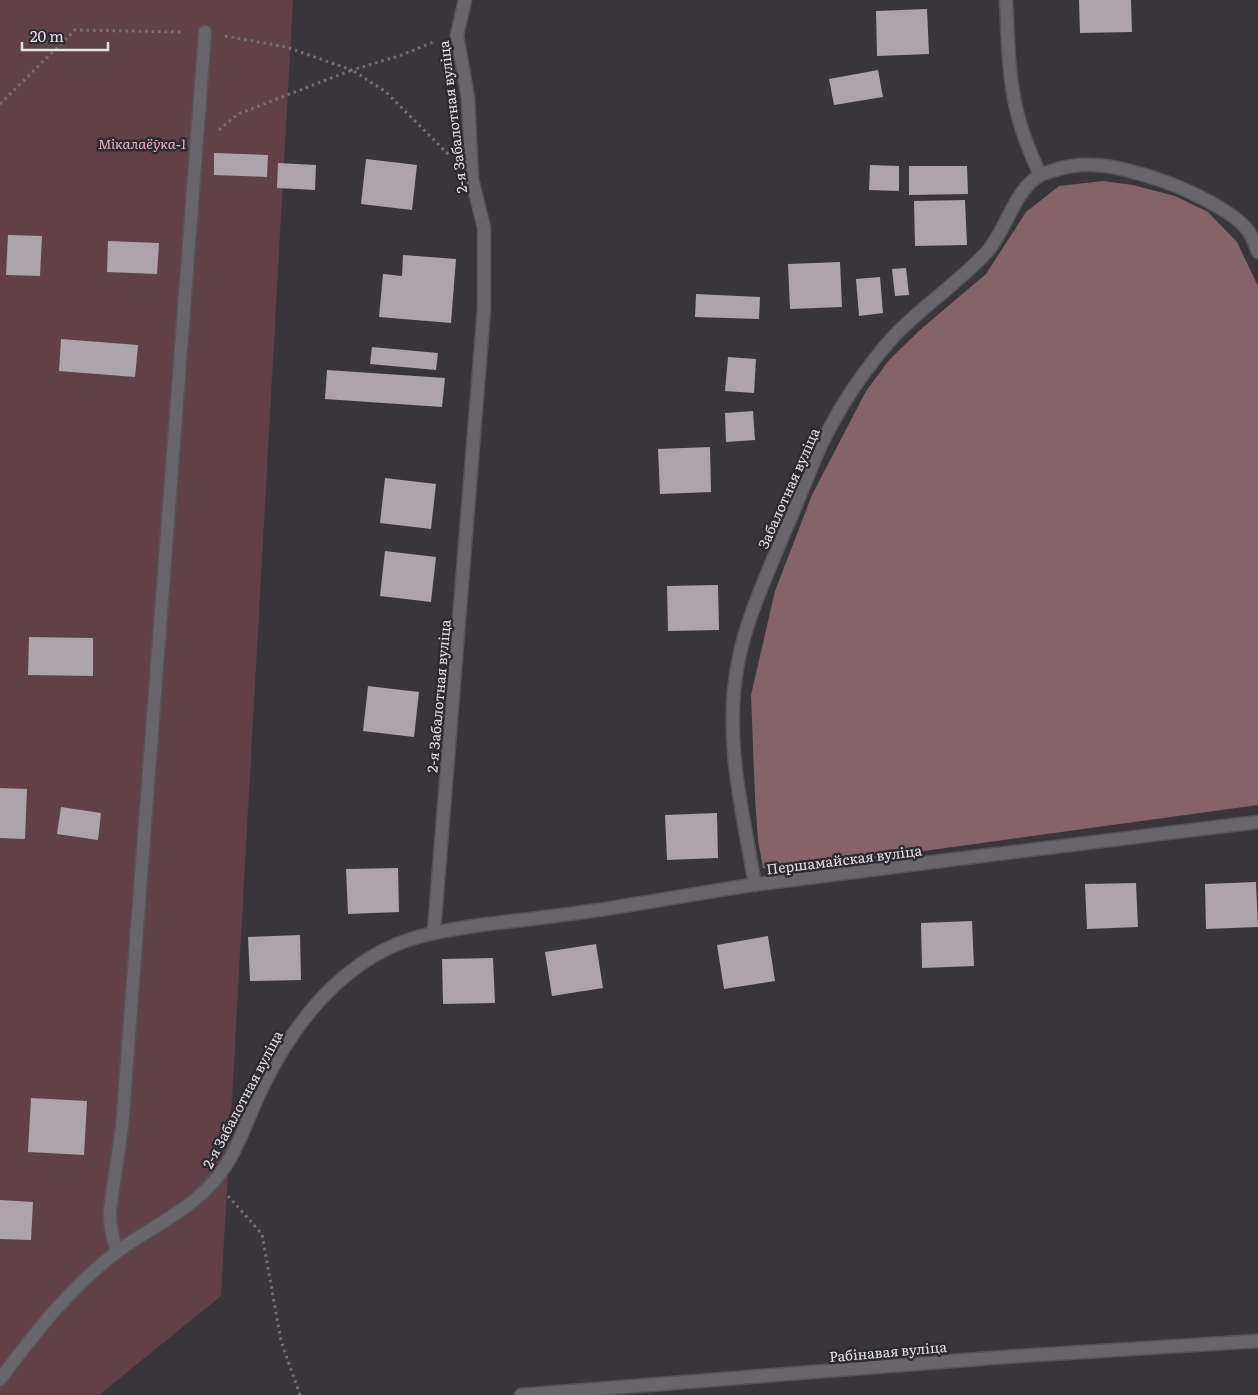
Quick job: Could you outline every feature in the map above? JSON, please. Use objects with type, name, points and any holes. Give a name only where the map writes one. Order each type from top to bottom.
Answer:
[{"type":"street","name":"2-я Забалотная вуліца","points":[[0,1379],[45,1320],[67,1296],[117,1252],[170,1218],[215,1180],[232,1153],[280,1052],[316,1003],[354,968],[375,954],[396,943],[434,932],[484,309],[484,228],[472,179],[468,98],[457,35],[465,0]]},
{"type":"street","points":[[1006,0],[1013,90],[1018,116],[1040,175]]},
{"type":"street","points":[[117,1252],[109,1220],[122,1127],[205,32]]},
{"type":"street","name":"Забалотная вуліца","points":[[754,885],[733,748],[734,701],[738,664],[749,626],[770,568],[821,446],[839,412],[861,379],[896,335],[987,252],[1001,232],[1021,194],[1040,175],[1072,164],[1128,169],[1169,184],[1202,199],[1253,230],[1258,252]]},
{"type":"street","name":"Першамайская вуліца","points":[[434,932],[591,911],[754,885],[1258,822]]},
{"type":"street","name":"Рабінавая вуліца","points":[[521,1395],[1004,1356],[1258,1341]]},
{"type":"path","points":[[196,150],[238,114],[352,70],[386,92],[435,139],[472,179]]},
{"type":"path","points":[[215,1180],[262,1234],[281,1341],[300,1395]]},
{"type":"green space","name":"Мікалаёўка-1","points":[[0,0],[293,0],[221,1296],[99,1395],[0,1395]]},
{"type":"shaded area","points":[[1103,181],[1133,185],[1175,196],[1208,212],[1237,242],[1258,286],[1258,805],[779,871],[763,868],[758,840],[755,798],[751,695],[775,591],[812,495],[866,391],[890,359],[921,329],[986,274],[1026,212],[1059,186]]},
{"type":"building","points":[[1079,0],[1131,0],[1132,32],[1080,33]]},
{"type":"building","points":[[927,9],[929,54],[877,56],[876,11]]},
{"type":"building","points":[[878,70],[883,97],[834,105],[829,79]]},
{"type":"building","points":[[214,153],[268,155],[267,177],[214,175]]},
{"type":"building","points":[[366,159],[417,165],[412,210],[361,204]]},
{"type":"building","points":[[278,163],[316,165],[315,190],[277,188]]},
{"type":"building","points":[[870,165],[899,166],[899,191],[869,190]]},
{"type":"building","points":[[909,166],[967,166],[968,194],[909,195]]},
{"type":"building","points":[[965,200],[967,245],[915,246],[914,201]]},
{"type":"building","points":[[8,235],[42,236],[40,276],[6,275]]},
{"type":"building","points":[[108,241],[159,243],[157,274],[107,272]]},
{"type":"building","points":[[403,255],[456,259],[451,323],[379,317],[383,274],[402,276]]},
{"type":"building","points":[[840,262],[842,307],[790,309],[788,264]]},
{"type":"building","points":[[906,268],[909,295],[895,296],[892,269]]},
{"type":"building","points":[[880,277],[883,313],[859,316],[856,279]]},
{"type":"building","points":[[696,294],[760,297],[759,319],[695,317]]},
{"type":"building","points":[[61,339],[138,345],[135,377],[59,371]]},
{"type":"building","points":[[372,347],[438,353],[436,370],[370,364]]},
{"type":"building","points":[[728,357],[756,359],[754,393],[725,391]]},
{"type":"building","points":[[327,370],[445,378],[442,407],[325,399]]},
{"type":"building","points":[[753,411],[755,440],[726,442],[725,413]]},
{"type":"building","points":[[710,447],[711,492],[660,494],[658,449]]},
{"type":"building","points":[[385,478],[436,484],[431,529],[380,523]]},
{"type":"building","points":[[385,551],[436,557],[431,602],[380,596]]},
{"type":"building","points":[[718,585],[719,630],[668,631],[667,586]]},
{"type":"building","points":[[29,637],[93,638],[93,676],[28,675]]},
{"type":"building","points":[[368,686],[419,692],[414,737],[363,731]]},
{"type":"building","points":[[0,788],[27,789],[25,839],[0,838]]},
{"type":"building","points":[[61,807],[101,813],[98,840],[57,834]]},
{"type":"building","points":[[717,813],[718,858],[667,860],[665,815]]},
{"type":"building","points":[[398,868],[399,912],[348,914],[346,869]]},
{"type":"building","points":[[1256,882],[1258,927],[1206,929],[1205,884]]},
{"type":"building","points":[[1136,883],[1138,927],[1087,929],[1085,884]]},
{"type":"building","points":[[972,921],[974,966],[922,968],[921,923]]},
{"type":"building","points":[[300,935],[301,980],[250,981],[248,937]]},
{"type":"building","points":[[768,936],[775,981],[724,989],[717,945]]},
{"type":"building","points":[[596,944],[603,988],[552,996],[545,952]]},
{"type":"building","points":[[493,958],[495,1003],[443,1004],[442,959]]},
{"type":"building","points":[[31,1098],[87,1101],[84,1155],[28,1152]]},
{"type":"building","points":[[0,1200],[33,1202],[31,1240],[0,1239]]}]
